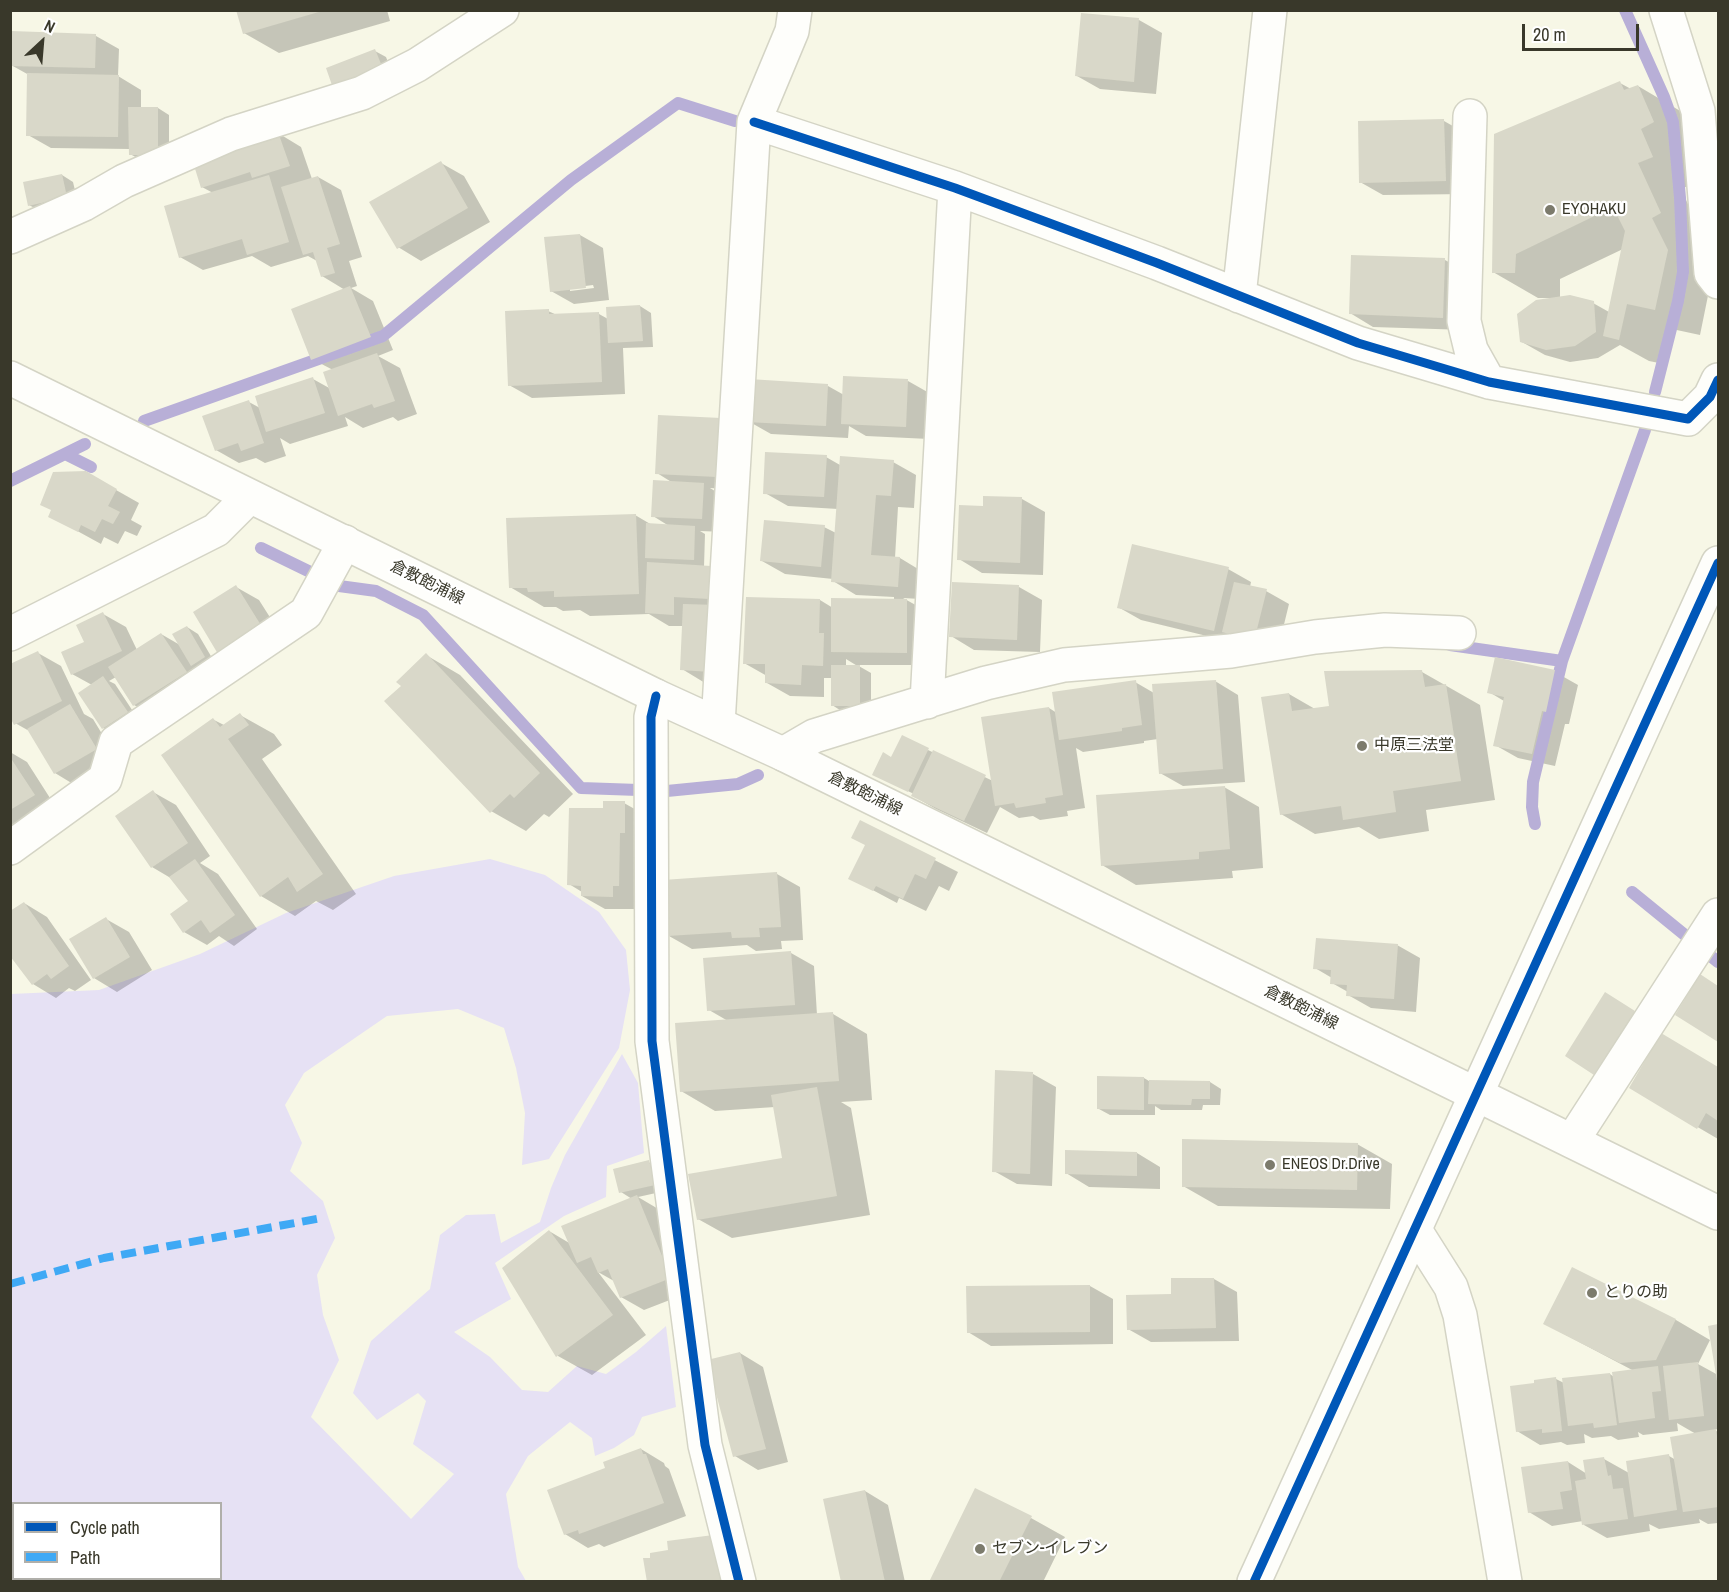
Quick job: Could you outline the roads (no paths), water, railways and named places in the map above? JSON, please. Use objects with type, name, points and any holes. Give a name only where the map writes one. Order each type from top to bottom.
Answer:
[{"type":"street","points":[[10,237],[84,204],[124,181],[231,134],[362,93],[417,66],[502,10]]},
{"type":"street","points":[[718,724],[754,122],[792,31],[795,10]]},
{"type":"street","points":[[1239,296],[1270,10]]},
{"type":"street","points":[[1666,10],[1698,111],[1711,273],[1719,282]]},
{"type":"street","points":[[1470,116],[1464,321],[1471,350],[1489,382]]},
{"type":"street","points":[[754,122],[955,188],[1157,263],[1358,344],[1489,382],[1688,419],[1710,398],[1719,380]]},
{"type":"street","points":[[927,702],[955,188]]},
{"type":"street","name":"倉敷飽浦線","points":[[10,378],[249,497],[332,566],[656,696],[783,754],[1719,1213]]},
{"type":"street","points":[[10,634],[216,530],[249,497]]},
{"type":"street","points":[[1254,1581],[1719,563]]},
{"type":"street","points":[[10,848],[105,779],[117,742],[306,613],[332,566]]},
{"type":"street","points":[[783,754],[814,736],[986,683],[1064,665],[1231,651],[1385,630],[1459,633]]},
{"type":"street","points":[[656,696],[651,717],[650,789],[652,1041],[705,1445],[739,1581]]},
{"type":"street","points":[[1572,1141],[1705,935]]},
{"type":"street","points":[[1414,1230],[1451,1287],[1460,1315],[1505,1581]]},
{"type":"waterway","points":[[1625,10],[1673,122],[1680,198],[1683,272],[1655,392]]},
{"type":"waterway","points":[[144,421],[383,336],[571,180],[678,103],[735,121]]},
{"type":"waterway","points":[[1450,645],[1562,661],[1645,430]]},
{"type":"waterway","points":[[10,481],[85,444]]},
{"type":"waterway","points":[[65,454],[91,467]]},
{"type":"waterway","points":[[261,548],[339,586],[376,591],[423,615],[581,788],[667,791],[738,784],[758,775]]},
{"type":"waterway","points":[[1535,824],[1532,807],[1533,782],[1562,661]]},
{"type":"waterway","points":[[1632,892],[1718,962]]},
{"type":"place","name":"EYOHAKU","points":[[1550,210]]},
{"type":"place","name":"中原三法堂","points":[[1362,746]]},
{"type":"place","name":"ENEOS Dr.Drive","points":[[1270,1165]]},
{"type":"place","name":"とりの助","points":[[1592,1293]]},
{"type":"place","name":"セブン-イレブン","points":[[980,1549]]}]
